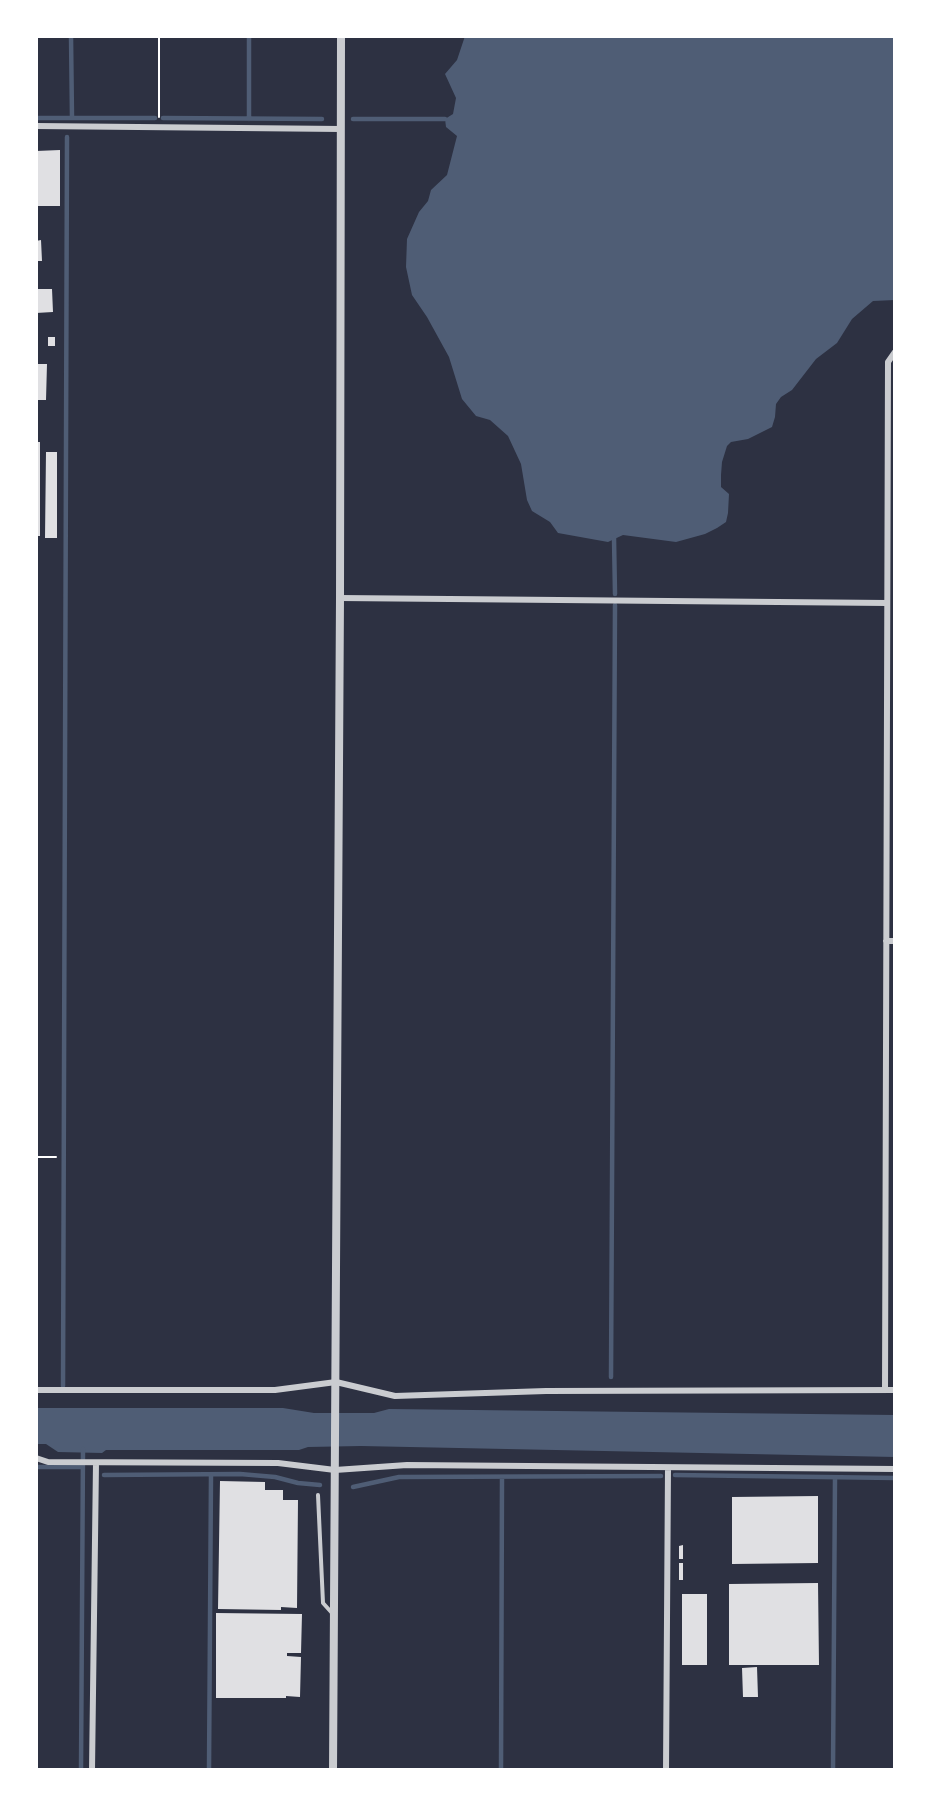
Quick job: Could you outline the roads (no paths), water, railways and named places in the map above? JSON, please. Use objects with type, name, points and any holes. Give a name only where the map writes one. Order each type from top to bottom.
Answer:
[{"type":"street","points":[[333,1770],[341,36]]},
{"type":"street","points":[[36,126],[341,129]]},
{"type":"street","points":[[885,1390],[888,362],[895,352]]},
{"type":"street","points":[[340,598],[887,603]]},
{"type":"street","points":[[886,941],[895,941]]},
{"type":"street","points":[[36,1390],[275,1390],[336,1382],[395,1396],[546,1391],[895,1390]]},
{"type":"street","points":[[36,1458],[48,1462],[94,1463],[895,1469]]},
{"type":"street","points":[[92,1770],[94,1463]]},
{"type":"street","points":[[666,1770],[668,1468]]},
{"type":"lane","points":[[318,1495],[322,1603],[334,1615]]},
{"type":"water","points":[[465,36],[895,36],[895,300],[873,301],[852,319],[837,343],[816,359],[792,390],[781,397],[776,404],[772,427],[748,439],[731,442],[727,446],[721,475],[721,487],[729,494],[726,522],[705,534],[676,542],[623,535],[608,542],[558,533],[550,522],[532,511],[527,500],[521,464],[508,436],[490,420],[476,416],[462,399],[449,357],[412,295],[406,267],[407,239],[419,212],[428,201],[431,190],[447,175],[457,136],[446,127],[445,119],[453,114],[456,98],[445,74],[457,60]]},
{"type":"water","points":[[36,1408],[283,1408],[314,1413],[374,1413],[389,1409],[895,1415],[895,1457],[361,1446],[308,1447],[299,1450],[58,1452],[46,1444],[36,1444]]},
{"type":"waterway","points":[[71,36],[72,118]]},
{"type":"waterway","points":[[249,36],[249,119]]},
{"type":"waterway","points":[[36,118],[155,118]]},
{"type":"waterway","points":[[163,118],[322,119]]},
{"type":"waterway","points":[[353,119],[445,119]]},
{"type":"waterway","points":[[63,1386],[67,137]]},
{"type":"waterway","points":[[614,538],[615,594]]},
{"type":"waterway","points":[[611,1377],[615,605]]},
{"type":"waterway","points":[[81,1770],[83,1449]]},
{"type":"waterway","points":[[36,1467],[83,1467]]},
{"type":"waterway","points":[[104,1475],[240,1474],[320,1485]]},
{"type":"waterway","points":[[209,1770],[211,1475]]},
{"type":"waterway","points":[[675,1475],[895,1478]]},
{"type":"waterway","points":[[353,1487],[399,1477],[661,1476]]},
{"type":"waterway","points":[[501,1770],[502,1477]]},
{"type":"waterway","points":[[833,1770],[835,1478]]}]
